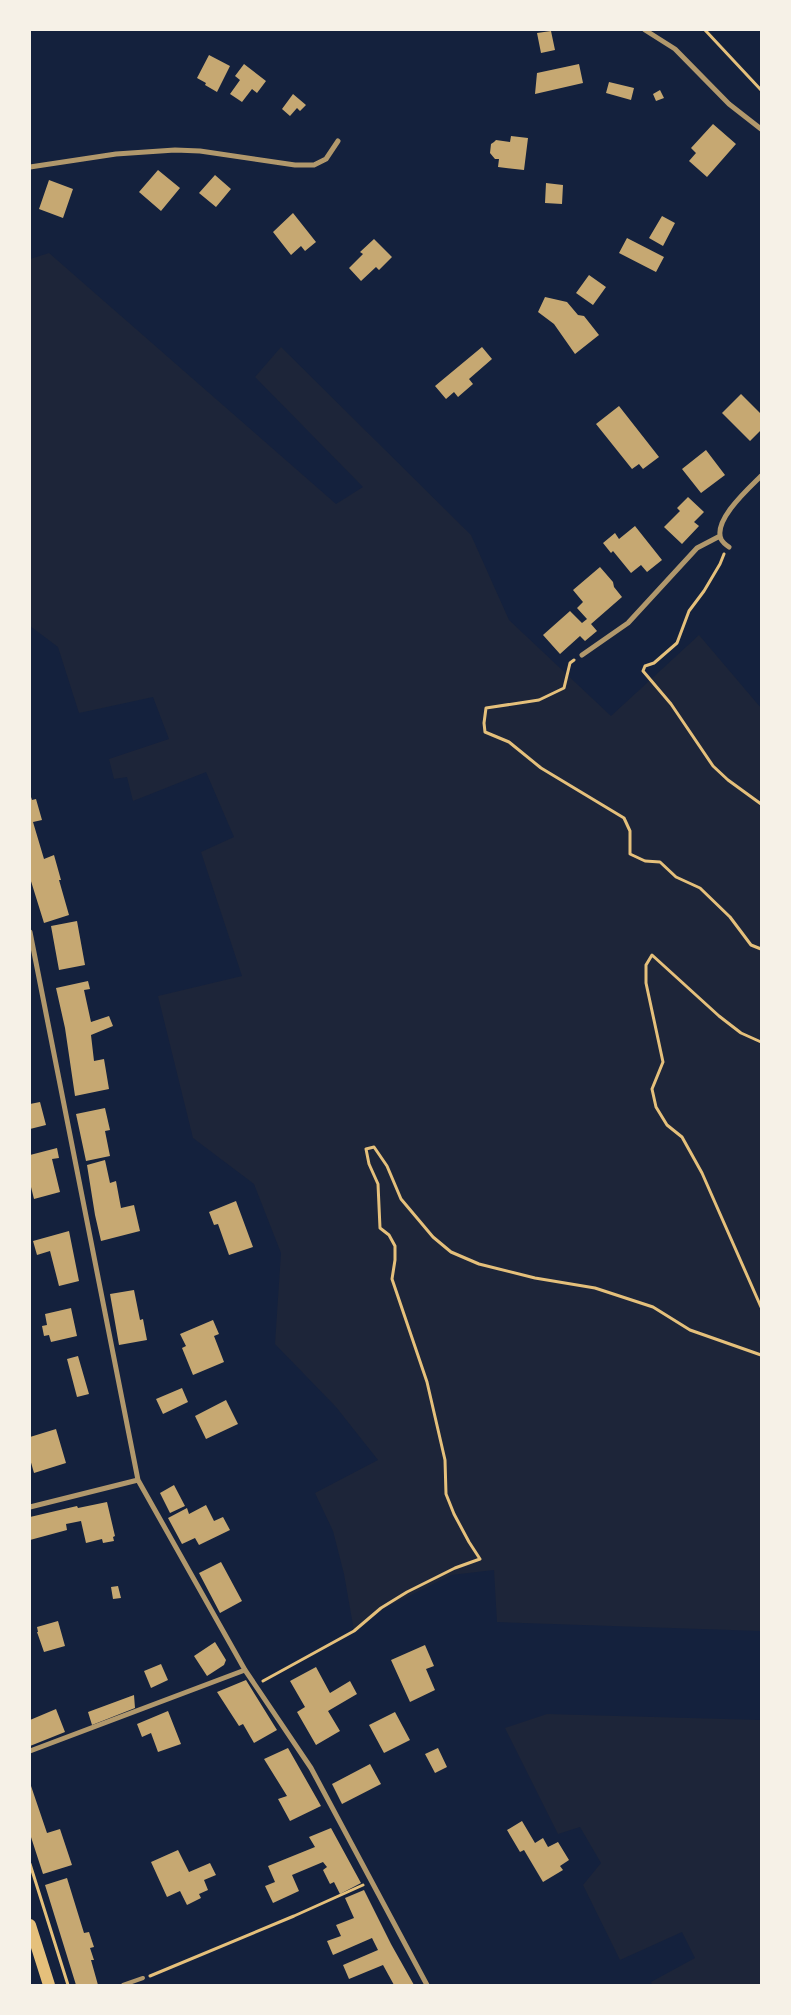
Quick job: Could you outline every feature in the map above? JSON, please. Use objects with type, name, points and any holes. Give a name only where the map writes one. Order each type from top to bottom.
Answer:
[{"type":"main road","points":[[30,1925],[49,1985]]},
{"type":"street","points":[[645,30],[675,49],[724,99],[761,129]]},
{"type":"street","points":[[30,167],[116,154],[175,150],[200,151],[295,166],[314,166],[326,159],[338,141]]},
{"type":"street","points":[[582,655],[628,623],[697,548],[720,536],[728,511],[761,476]]},
{"type":"street","points":[[720,536],[727,546]]},
{"type":"street","points":[[30,932],[138,1480],[245,1670],[311,1768],[427,1985]]},
{"type":"street","points":[[30,1507],[138,1480]]},
{"type":"street","points":[[30,1751],[245,1670]]},
{"type":"lane","points":[[123,1985],[143,1978]]},
{"type":"path","points":[[705,30],[761,90]]},
{"type":"path","points":[[727,546],[720,564],[704,591],[689,611],[677,643],[654,663],[644,666],[643,670],[671,704],[713,766],[728,780],[761,804]]},
{"type":"path","points":[[582,655],[570,663],[564,688],[539,700],[486,708],[485,732],[509,742],[541,768],[624,818],[630,831],[630,854],[645,861],[660,862],[676,877],[700,888],[730,918],[751,945],[761,949]]},
{"type":"path","points":[[761,1042],[741,1033],[726,1022],[652,955],[646,965],[646,983],[663,1062],[652,1089],[656,1108],[666,1126],[682,1137],[702,1173],[761,1307]]},
{"type":"path","points":[[256,1685],[354,1631],[381,1608],[407,1592],[455,1568],[480,1559],[458,1521],[446,1494],[444,1460],[427,1382],[392,1279],[395,1246],[389,1235],[380,1228],[378,1184],[369,1164],[366,1149],[374,1147],[387,1166],[401,1199],[433,1237],[451,1252],[479,1264],[536,1278],[595,1288],[652,1307],[690,1330],[761,1355]]},
{"type":"path","points":[[30,1864],[68,1985]]},
{"type":"path","points":[[143,1978],[176,1966],[371,1882]]},
{"type":"shaded area","points":[[49,253],[336,504],[363,487],[255,377],[281,347],[471,535],[509,620],[611,716],[699,635],[761,708],[761,1631],[497,1622],[494,1570],[451,1575],[385,1608],[354,1631],[344,1574],[333,1531],[315,1493],[378,1460],[336,1407],[275,1344],[281,1253],[254,1184],[193,1138],[158,996],[242,976],[201,852],[234,837],[206,772],[133,801],[127,777],[114,779],[109,759],[169,739],[153,697],[79,713],[58,647],[30,626],[30,259]]},
{"type":"shaded area","points":[[547,1714],[761,1720],[761,1985],[652,1985],[651,1982],[695,1958],[682,1932],[620,1960],[583,1885],[601,1863],[580,1827],[558,1834],[505,1728]]},
{"type":"building","points":[[551,31],[555,50],[541,53],[537,33]]},
{"type":"building","points":[[209,55],[230,66],[217,92],[197,78]]},
{"type":"building","points":[[244,64],[266,81],[257,93],[252,89],[242,102],[230,94],[240,80],[235,76]]},
{"type":"building","points":[[579,64],[583,83],[535,94],[537,73]]},
{"type":"building","points":[[609,82],[634,88],[631,100],[606,93]]},
{"type":"building","points":[[660,90],[664,98],[656,101],[653,94]]},
{"type":"building","points":[[293,94],[306,105],[300,111],[297,108],[290,116],[282,109]]},
{"type":"building","points":[[713,124],[736,144],[707,177],[689,161],[696,153],[691,148]]},
{"type":"building","points":[[511,136],[528,138],[524,170],[498,167],[499,159],[495,159],[490,153],[491,144],[496,140],[510,142]]},
{"type":"building","points":[[158,170],[180,188],[161,211],[139,192]]},
{"type":"building","points":[[215,175],[231,189],[216,207],[199,193]]},
{"type":"building","points":[[49,180],[73,189],[63,218],[39,209]]},
{"type":"building","points":[[546,183],[563,185],[562,204],[545,203]]},
{"type":"building","points":[[293,213],[316,242],[305,251],[301,246],[291,255],[273,232]]},
{"type":"building","points":[[662,216],[675,223],[663,246],[649,238]]},
{"type":"building","points":[[627,238],[664,257],[656,272],[619,253]]},
{"type":"building","points":[[374,239],[392,257],[379,270],[376,267],[361,281],[349,268],[363,254],[360,252]]},
{"type":"building","points":[[589,275],[606,287],[593,305],[576,293]]},
{"type":"building","points":[[545,297],[567,302],[578,315],[584,316],[599,335],[575,354],[554,324],[538,312]]},
{"type":"building","points":[[482,347],[492,359],[469,379],[473,384],[458,397],[454,392],[446,399],[435,386]]},
{"type":"building","points":[[741,394],[761,414],[761,430],[750,441],[722,413]]},
{"type":"building","points":[[619,406],[659,457],[643,469],[639,464],[632,469],[596,424]]},
{"type":"building","points":[[706,450],[725,475],[701,493],[682,469]]},
{"type":"building","points":[[688,497],[704,512],[694,522],[699,526],[682,544],[664,527],[680,511],[677,508]]},
{"type":"building","points":[[635,526],[662,560],[647,572],[641,565],[631,573],[613,551],[611,553],[603,543],[615,533],[619,539]]},
{"type":"building","points":[[600,567],[613,582],[614,587],[622,597],[591,624],[597,631],[585,641],[580,636],[560,654],[543,635],[570,611],[582,623],[587,619],[577,608],[583,602],[573,590]]},
{"type":"building","points":[[30,794],[32,800],[36,799],[42,820],[33,822],[44,859],[54,855],[69,915],[44,923],[30,878]]},
{"type":"building","points":[[77,921],[85,965],[59,970],[51,926]]},
{"type":"building","points":[[88,981],[90,989],[84,990],[91,1022],[109,1016],[113,1026],[91,1035],[94,1061],[104,1059],[109,1089],[75,1096],[65,1028],[56,988]]},
{"type":"building","points":[[40,1102],[46,1125],[30,1129],[30,1104]]},
{"type":"building","points":[[105,1108],[110,1130],[105,1131],[110,1156],[86,1161],[76,1114]]},
{"type":"building","points":[[57,1148],[59,1158],[52,1159],[60,1192],[34,1199],[30,1183],[30,1155]]},
{"type":"building","points":[[105,1160],[110,1183],[116,1181],[121,1208],[134,1205],[140,1231],[101,1241],[87,1165]]},
{"type":"building","points":[[236,1201],[253,1247],[229,1255],[218,1224],[214,1225],[209,1212]]},
{"type":"building","points":[[69,1231],[79,1281],[59,1286],[50,1251],[37,1255],[33,1241]]},
{"type":"building","points":[[134,1290],[140,1320],[143,1319],[147,1340],[119,1345],[110,1294]]},
{"type":"building","points":[[71,1308],[77,1336],[51,1342],[49,1335],[44,1336],[42,1326],[47,1325],[45,1314]]},
{"type":"building","points":[[213,1320],[219,1334],[214,1336],[224,1362],[193,1375],[182,1348],[186,1346],[180,1334]]},
{"type":"building","points":[[78,1356],[89,1394],[77,1397],[67,1359]]},
{"type":"building","points":[[182,1388],[188,1402],[163,1414],[156,1399]]},
{"type":"building","points":[[226,1400],[238,1424],[206,1439],[195,1416]]},
{"type":"building","points":[[56,1429],[66,1463],[34,1473],[30,1459],[30,1437]]},
{"type":"building","points":[[174,1485],[185,1506],[170,1513],[160,1493]]},
{"type":"building","points":[[107,1502],[115,1536],[113,1537],[114,1541],[103,1543],[102,1539],[86,1543],[81,1521],[66,1524],[67,1530],[30,1540],[30,1517],[77,1506],[78,1508]]},
{"type":"building","points":[[206,1505],[214,1521],[223,1517],[230,1530],[199,1545],[195,1538],[182,1544],[168,1518],[187,1508],[189,1514]]},
{"type":"building","points":[[221,1562],[242,1601],[220,1613],[199,1573]]},
{"type":"building","points":[[118,1586],[121,1598],[113,1599],[111,1587]]},
{"type":"building","points":[[58,1621],[65,1646],[44,1652],[37,1627]]},
{"type":"building","points":[[215,1642],[226,1660],[224,1665],[207,1676],[194,1656]]},
{"type":"building","points":[[425,1645],[434,1666],[426,1669],[435,1690],[410,1702],[391,1660]]},
{"type":"building","points":[[161,1664],[168,1680],[151,1688],[144,1671]]},
{"type":"building","points":[[316,1667],[330,1693],[350,1681],[357,1694],[328,1711],[340,1731],[316,1745],[297,1712],[305,1707],[290,1681]]},
{"type":"building","points":[[246,1680],[277,1730],[254,1743],[243,1724],[239,1726],[217,1692]]},
{"type":"building","points":[[134,1695],[135,1708],[92,1725],[88,1712]]},
{"type":"building","points":[[56,1709],[65,1732],[30,1746],[30,1720]]},
{"type":"building","points":[[168,1711],[181,1744],[158,1752],[151,1733],[142,1737],[137,1724]]},
{"type":"building","points":[[395,1712],[410,1740],[384,1753],[369,1725]]},
{"type":"building","points":[[288,1748],[321,1806],[290,1821],[278,1799],[287,1796],[264,1759]]},
{"type":"building","points":[[438,1748],[447,1767],[435,1773],[425,1754]]},
{"type":"building","points":[[370,1764],[381,1784],[342,1804],[332,1784]]},
{"type":"building","points":[[30,1783],[47,1833],[60,1829],[72,1865],[43,1874],[30,1834]]},
{"type":"building","points":[[522,1821],[535,1843],[543,1838],[548,1847],[558,1842],[569,1860],[560,1866],[563,1870],[543,1882],[524,1850],[520,1852],[507,1830]]},
{"type":"building","points":[[331,1828],[361,1883],[340,1894],[334,1882],[330,1884],[323,1870],[327,1867],[323,1862],[292,1875],[299,1891],[273,1903],[265,1886],[275,1882],[268,1866],[315,1847],[309,1837]]},
{"type":"building","points":[[178,1850],[189,1872],[210,1863],[216,1875],[204,1880],[208,1890],[199,1894],[201,1898],[187,1905],[180,1891],[167,1897],[151,1862]]},
{"type":"building","points":[[67,1878],[84,1933],[89,1932],[94,1947],[90,1948],[94,1960],[91,1960],[98,1985],[76,1985],[45,1885]]},
{"type":"building","points":[[364,1890],[414,1985],[394,1985],[383,1965],[349,1979],[343,1965],[378,1950],[372,1938],[333,1955],[327,1941],[341,1936],[336,1925],[354,1918],[345,1898]]}]
